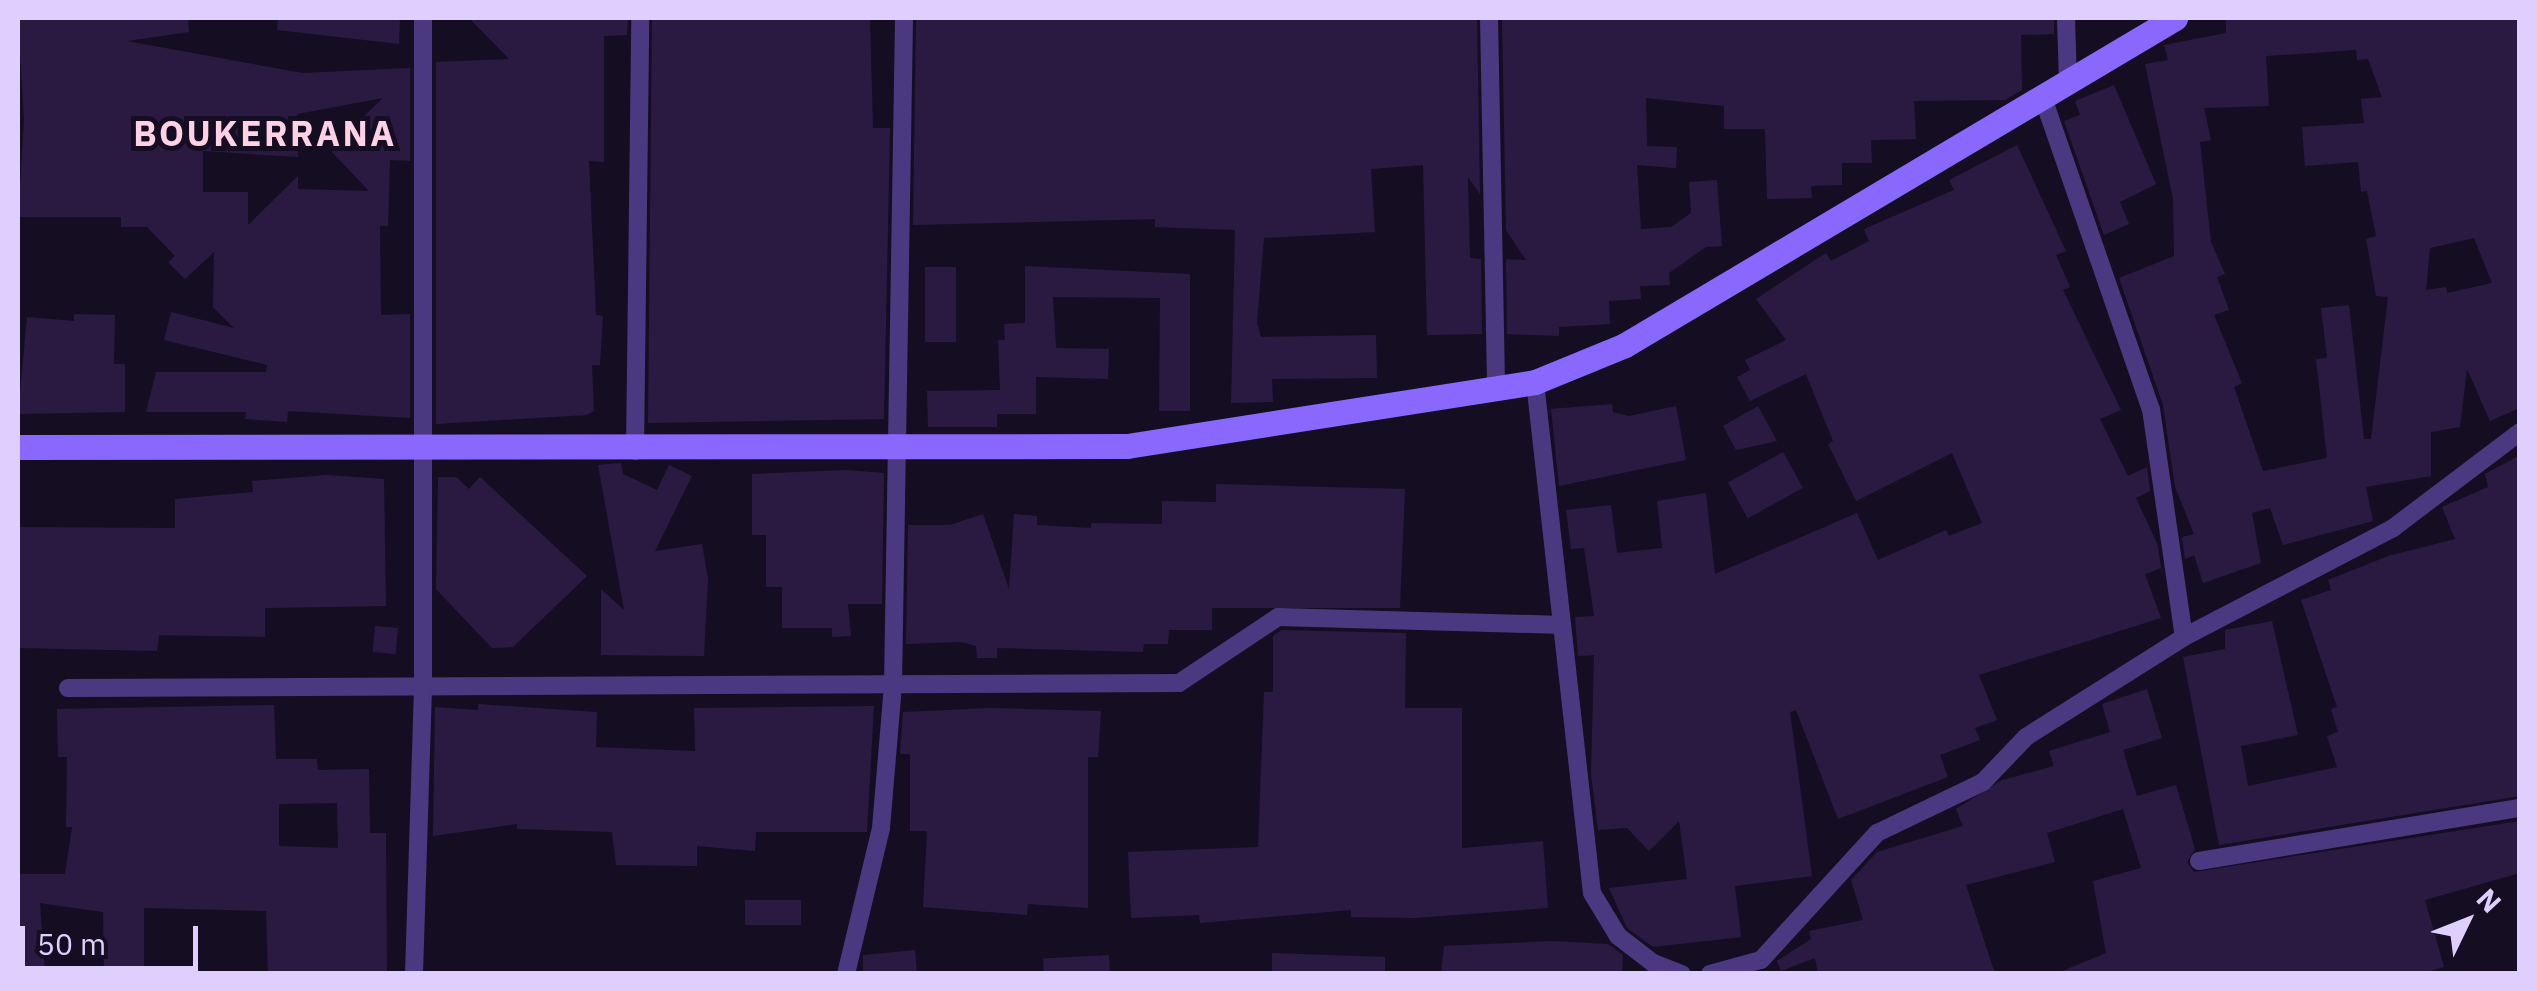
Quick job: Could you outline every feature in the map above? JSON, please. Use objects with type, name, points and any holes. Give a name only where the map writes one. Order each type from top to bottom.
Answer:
[{"type":"street","points":[[414,974],[423,686],[423,18]]},
{"type":"street","points":[[635,450],[640,18]]},
{"type":"street","points":[[846,974],[882,828],[893,684],[904,18]]},
{"type":"street","points":[[1490,18],[1496,389]]},
{"type":"street","points":[[2066,18],[2068,80]]},
{"type":"street","points":[[18,447],[894,450],[1127,446],[1535,382],[1625,345],[2175,18]]},
{"type":"street","points":[[2042,96],[2152,409],[2184,637]]},
{"type":"street","points":[[1535,382],[1592,893],[1618,936],[1653,962],[1682,974]]},
{"type":"street","points":[[1710,974],[1762,967],[1877,833],[1983,782],[2026,737],[2184,637],[2393,528],[2520,432]]},
{"type":"street","points":[[68,688],[1179,683],[1278,618],[1562,625]]},
{"type":"street","points":[[2199,860],[2520,808]]},
{"type":"building","points":[[18,18],[188,18],[189,32],[127,41],[302,73],[410,68],[410,161],[390,160],[388,226],[380,226],[381,315],[410,314],[410,418],[288,411],[287,422],[245,419],[246,412],[146,412],[156,372],[266,372],[267,365],[164,340],[171,312],[234,328],[213,307],[214,252],[185,279],[168,262],[175,256],[147,227],[121,227],[121,217],[18,217],[24,121]],"holes":[[[383,98],[329,149],[369,191],[298,189],[298,176],[248,225],[248,192],[203,192],[203,151],[298,157],[297,114]]]},
{"type":"building","points":[[278,18],[400,18],[399,44],[277,30]]},
{"type":"building","points":[[469,18],[628,18],[627,35],[604,36],[604,162],[589,161],[596,315],[603,316],[600,365],[592,365],[594,411],[586,415],[436,424],[436,62],[509,59]]},
{"type":"building","points":[[652,18],[870,18],[873,128],[890,128],[884,419],[648,423]]},
{"type":"building","points":[[916,18],[1477,18],[1480,194],[1468,177],[1470,258],[1481,259],[1482,334],[1427,335],[1423,165],[1371,169],[1375,232],[1264,238],[1257,323],[1261,337],[1376,335],[1377,378],[1272,379],[1273,402],[1231,403],[1235,230],[1155,227],[1155,219],[913,225]]},
{"type":"building","points":[[1502,18],[2054,18],[2054,34],[2021,35],[2022,90],[2005,100],[1914,101],[1916,139],[1871,140],[1872,163],[1842,163],[1842,185],[1811,186],[1812,198],[1767,199],[1765,129],[1724,129],[1724,106],[1646,98],[1647,146],[1677,147],[1676,168],[1637,165],[1641,229],[1671,227],[1691,213],[1689,182],[1717,180],[1722,246],[1706,247],[1669,273],[1670,285],[1640,286],[1641,299],[1609,301],[1610,324],[1559,327],[1559,336],[1507,334],[1506,259],[1526,260],[1506,230]]},
{"type":"building","points":[[2226,18],[2520,18],[2520,408],[2490,421],[2467,369],[2460,427],[2431,432],[2431,476],[2366,487],[2373,521],[2283,545],[2270,508],[2252,513],[2261,563],[2203,583],[2194,555],[2185,559],[2182,537],[2194,534],[2175,487],[2163,405],[2119,278],[2174,256],[2173,199],[2145,64],[2168,60],[2164,45],[2226,33]],"holes":[[[2356,50],[2357,60],[2368,59],[2382,97],[2361,99],[2364,123],[2302,127],[2305,166],[2358,162],[2361,192],[2367,191],[2376,236],[2366,239],[2376,296],[2388,297],[2371,439],[2364,439],[2349,305],[2321,308],[2327,358],[2316,359],[2327,458],[2263,471],[2234,387],[2242,383],[2214,315],[2229,310],[2217,277],[2225,274],[2211,242],[2200,142],[2211,140],[2204,108],[2269,106],[2266,56]],[[2474,238],[2492,283],[2447,293],[2446,287],[2426,290],[2430,248]]]},
{"type":"building","points":[[2114,85],[2156,184],[2120,202],[2129,224],[2104,235],[2064,121],[2080,115],[2075,101]]},
{"type":"building","points":[[2017,145],[2066,251],[2056,255],[2070,287],[2063,290],[2121,410],[2100,419],[2128,476],[2147,467],[2150,491],[2136,498],[2158,546],[2161,568],[2145,574],[2161,618],[1979,675],[1997,720],[1975,728],[1980,740],[1940,755],[1948,777],[1838,819],[1796,710],[1790,712],[1812,876],[1735,886],[1741,937],[1653,947],[1627,928],[1609,888],[1687,879],[1679,821],[1649,851],[1627,828],[1598,830],[1591,774],[1594,655],[1578,656],[1575,617],[1594,616],[1584,548],[1571,549],[1566,510],[1611,505],[1617,553],[1662,548],[1657,501],[1706,493],[1715,574],[1857,513],[1878,560],[1946,530],[1949,536],[1982,523],[1952,453],[1856,501],[1828,444],[1833,441],[1806,374],[1750,401],[1737,377],[1750,370],[1745,360],[1786,340],[1756,299],[1826,253],[1831,261],[1869,241],[1864,229],[1954,190],[1949,180]]},
{"type":"building","points":[[1025,266],[1190,274],[1190,411],[1159,411],[1160,298],[1053,297],[1056,348],[1109,349],[1108,379],[1036,377],[1036,414],[997,414],[997,427],[928,427],[927,391],[1000,390],[998,340],[1005,340],[1004,324],[1025,323]]},
{"type":"building","points":[[925,267],[956,267],[956,342],[925,342]]},
{"type":"building","points":[[74,314],[115,315],[114,364],[125,364],[125,412],[18,414],[27,317],[74,321]]},
{"type":"building","points":[[1612,404],[1613,412],[1629,416],[1676,406],[1686,460],[1559,486],[1551,409]]},
{"type":"building","points":[[1758,406],[1777,441],[1736,450],[1723,426]]},
{"type":"building","points":[[1783,452],[1803,488],[1748,518],[1728,483]]},
{"type":"building","points":[[2520,455],[2520,796],[2219,845],[2183,657],[2225,649],[2225,630],[2272,621],[2298,735],[2241,746],[2248,786],[2337,767],[2327,736],[2338,732],[2331,709],[2337,707],[2301,600],[2331,590],[2328,580],[2388,556],[2455,539],[2442,507],[2488,487],[2485,474]]},
{"type":"building","points":[[621,463],[623,474],[657,490],[669,465],[692,476],[655,551],[702,544],[708,579],[704,656],[601,655],[601,589],[624,610],[598,465]]},
{"type":"building","points":[[845,470],[884,473],[882,604],[848,604],[851,636],[832,637],[832,628],[782,628],[782,587],[766,587],[766,535],[752,535],[752,474]]},
{"type":"building","points":[[327,475],[384,479],[386,606],[265,608],[265,637],[159,635],[157,651],[18,648],[18,527],[175,528],[175,499],[253,492],[252,481]]},
{"type":"building","points":[[438,477],[456,477],[469,489],[480,477],[587,576],[513,647],[492,648],[436,589]]},
{"type":"building","points":[[1216,484],[1405,489],[1400,608],[1212,608],[1212,630],[1169,630],[1168,644],[1144,644],[1143,652],[997,648],[997,658],[977,658],[976,646],[961,642],[906,644],[908,525],[950,525],[983,514],[1009,589],[1014,514],[1037,516],[1037,525],[1091,528],[1091,523],[1162,524],[1162,501],[1216,502]]},
{"type":"building","points":[[375,626],[398,628],[396,654],[373,652]]},
{"type":"building","points":[[1282,630],[1406,633],[1405,708],[1462,708],[1462,848],[1543,841],[1548,908],[1415,918],[1351,917],[1351,910],[1200,923],[1199,915],[1131,918],[1128,852],[1258,847],[1264,692],[1273,692],[1273,636]]},
{"type":"building","points":[[2147,689],[2162,738],[2123,750],[2137,796],[2176,785],[2195,849],[2187,862],[2194,872],[2520,821],[2520,873],[2425,900],[2444,967],[2420,974],[2055,974],[2106,953],[2093,881],[2141,868],[2123,809],[2047,833],[2055,862],[1966,885],[1995,974],[1818,974],[1815,958],[1781,971],[1777,961],[1811,939],[1809,931],[1863,920],[1851,880],[1877,852],[1963,826],[1956,809],[2002,780],[2054,766],[2049,751],[2110,732],[2102,704]]},
{"type":"building","points":[[478,704],[597,712],[596,747],[695,751],[694,708],[874,706],[867,832],[756,832],[755,851],[697,846],[697,866],[616,865],[612,832],[517,829],[517,824],[433,836],[435,707],[478,710]]},
{"type":"building","points":[[274,705],[276,759],[317,759],[318,770],[369,769],[370,833],[386,833],[387,974],[268,974],[266,911],[144,908],[144,974],[104,974],[103,912],[40,903],[45,974],[18,974],[18,874],[65,874],[72,827],[66,827],[67,757],[58,757],[57,709]],"holes":[[[337,803],[338,848],[279,846],[279,804]]]},
{"type":"building","points":[[990,708],[1101,711],[1098,757],[1088,757],[1088,908],[1028,904],[1027,915],[923,907],[927,831],[910,831],[910,754],[900,754],[903,712]]},
{"type":"building","points":[[745,900],[801,900],[801,925],[745,925]]},
{"type":"building","points":[[1552,941],[1608,944],[1623,955],[1622,974],[1441,974],[1444,946]]},
{"type":"building","points":[[915,950],[917,974],[863,974],[863,955]]},
{"type":"building","points":[[1272,953],[1385,957],[1385,974],[1272,974]]},
{"type":"building","points":[[1109,955],[1110,974],[1044,974],[1043,958]]},
{"type":"district","name":"BOUKERRANA","points":[[265,133]]}]
